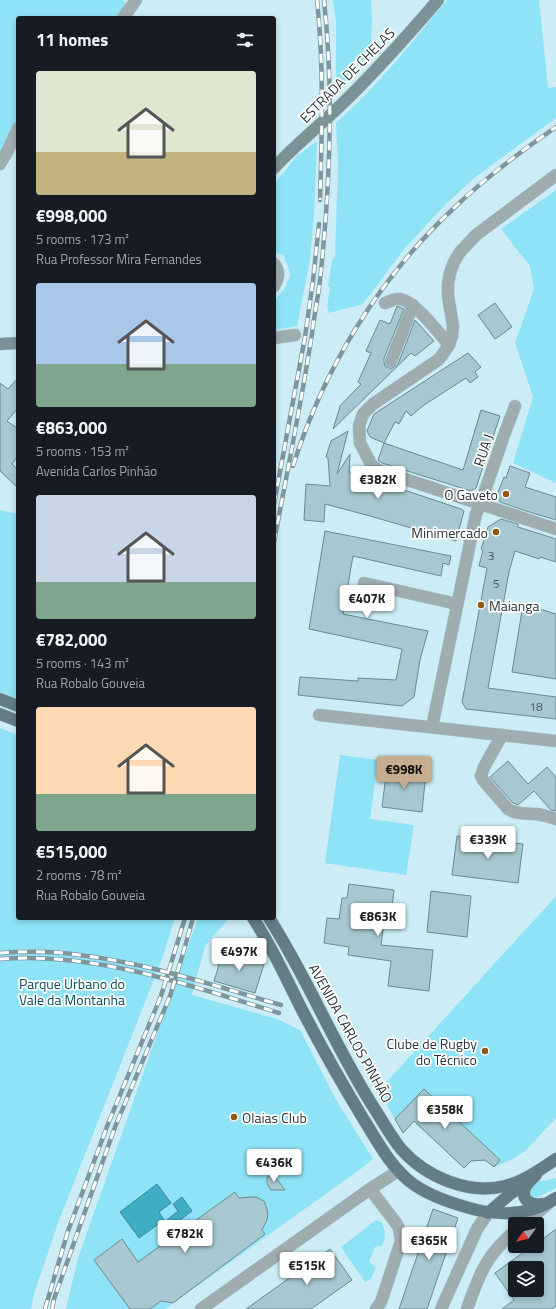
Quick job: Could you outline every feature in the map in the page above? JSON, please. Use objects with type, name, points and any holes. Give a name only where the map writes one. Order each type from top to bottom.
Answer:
[{"type":"main road","name":"ESTRADA DE CHELAS","points":[[276,166],[395,51],[438,0]]},
{"type":"main road","points":[[0,344],[16,343]]},
{"type":"main road","points":[[0,699],[16,705]]},
{"type":"main road","points":[[0,714],[16,720]]},
{"type":"main road","points":[[254,920],[265,937],[325,1055],[383,1151],[398,1171],[413,1184],[433,1195],[488,1213],[519,1212],[534,1209],[554,1200]]},
{"type":"main road","name":"AVENIDA CARLOS PINHÃO","points":[[270,920],[299,970],[362,1090],[401,1149],[429,1172],[456,1184],[472,1187],[492,1188],[506,1186],[543,1168]]},
{"type":"main road","points":[[554,1200],[540,1205],[532,1204],[527,1201],[523,1192],[525,1186],[543,1168],[556,1159]]},
{"type":"main road","points":[[398,1171],[418,1164]]},
{"type":"main road","points":[[488,1213],[510,1194],[530,1181]]},
{"type":"street","points":[[129,16],[136,0]]},
{"type":"street","points":[[0,164],[16,132]]},
{"type":"street","points":[[556,175],[467,243],[460,252],[450,273],[448,284],[449,307],[453,326],[452,336],[444,354],[438,360],[373,404],[363,414],[359,426],[360,443],[370,464],[378,470],[556,529]]},
{"type":"street","points":[[276,268],[278,279],[276,282]]},
{"type":"street","points":[[385,303],[400,298],[413,305],[449,345]]},
{"type":"street","points":[[391,361],[413,305]]},
{"type":"street","points":[[276,338],[295,335]]},
{"type":"street","name":"RUA J","points":[[432,728],[476,514],[515,406]]},
{"type":"street","points":[[364,583],[457,604]]},
{"type":"street","points":[[319,715],[556,741]]},
{"type":"street","points":[[502,735],[482,772],[483,780],[513,812],[519,814],[544,815],[556,819]]},
{"type":"street","points":[[201,1309],[370,1189],[398,1171]]},
{"type":"street","points":[[370,1189],[396,1223],[401,1234],[400,1247],[381,1302],[376,1309]]},
{"type":"street","points":[[533,1217],[554,1200]]},
{"type":"street","points":[[441,1309],[477,1229],[488,1213]]},
{"type":"street","points":[[467,1309],[478,1277],[492,1254],[508,1238]]},
{"type":"green space","points":[[0,0],[122,0],[129,5],[120,16],[16,16],[16,132],[0,164]]},
{"type":"green space","points":[[333,0],[371,0],[372,20],[371,44],[362,60],[355,59],[345,84],[336,92],[336,22]]},
{"type":"green space","points":[[447,0],[539,0],[548,88],[556,87],[556,118],[474,178],[445,205],[405,248],[363,304],[329,313],[327,307],[330,287],[328,287],[332,260],[335,257],[338,165],[336,123],[380,79]]},
{"type":"green space","points":[[317,141],[314,215],[310,260],[297,326],[276,330],[276,299],[285,288],[290,275],[283,255],[276,252],[276,182],[297,156]]},
{"type":"green space","points":[[556,190],[556,483],[513,463],[533,397],[515,343],[534,289],[530,266],[501,229]]},
{"type":"green space","points":[[0,510],[16,514],[16,699],[0,693]]},
{"type":"green space","name":"Parque Urbano do Vale da Montanha","points":[[0,728],[16,734],[16,920],[174,920],[162,959],[58,1223],[34,1294],[31,1309],[0,1309]]},
{"type":"green space","points":[[340,755],[378,760],[370,819],[414,825],[406,875],[325,863]]},
{"type":"green space","name":"Clube de Rugby do Técnico","points":[[556,896],[556,1118],[525,1151],[513,1159],[494,1167],[485,1160],[471,1161],[464,1168],[414,1122],[403,1133],[384,1100],[385,1093],[382,1087]]},
{"type":"green space","name":"Olaias Club","points":[[197,920],[228,920],[205,946],[192,995],[277,1019],[300,1030],[335,1098],[373,1159],[165,1309],[66,1309],[78,1258]]},
{"type":"green space","points":[[556,1178],[556,1188],[536,1198],[530,1198],[529,1189],[536,1181]]},
{"type":"green space","points":[[376,1220],[381,1222],[383,1225],[385,1231],[384,1240],[382,1246],[375,1247],[369,1262],[376,1267],[371,1279],[365,1282],[341,1247]]},
{"type":"shaded area","points":[[157,1184],[171,1203],[159,1212],[164,1220],[139,1238],[120,1212]]},
{"type":"shaded area","points":[[182,1197],[192,1211],[171,1227],[167,1220],[178,1211],[173,1204]]},
{"type":"building","points":[[495,303],[512,327],[495,339],[478,315]]},
{"type":"building","points":[[397,306],[404,309],[384,358],[385,366],[392,368],[398,364],[415,320],[434,341],[415,356],[411,353],[333,429],[339,407],[361,384],[358,382],[371,353],[366,351],[380,320],[390,324]]},
{"type":"building","points":[[468,353],[481,367],[475,372],[478,377],[470,383],[466,378],[424,405],[411,416],[406,411],[399,424],[395,422],[384,443],[370,437],[367,431],[374,414]]},
{"type":"building","points":[[16,380],[16,410],[7,421],[16,428],[16,459],[12,464],[16,468],[16,486],[0,471],[0,383],[8,389]]},
{"type":"building","points":[[481,410],[500,416],[476,488],[471,491],[382,463],[378,460],[384,443],[463,470]]},
{"type":"building","points":[[348,431],[337,474],[350,454],[349,472],[376,479],[377,477],[399,485],[398,488],[461,509],[464,511],[456,541],[325,504],[324,522],[304,520],[306,484],[330,486],[328,458],[326,457],[331,441]]},
{"type":"building","points":[[510,466],[530,473],[525,487],[556,497],[556,520],[500,502],[497,495],[504,477],[506,478]]},
{"type":"building","points":[[501,519],[518,524],[518,527],[556,539],[556,562],[540,557],[539,559],[515,551],[509,572],[488,688],[556,697],[556,719],[466,709],[462,702],[487,568],[479,566],[483,550],[481,549],[488,527]]},
{"type":"building","points":[[325,531],[451,556],[449,565],[443,563],[441,576],[353,556],[343,614],[428,631],[420,660],[414,697],[402,706],[298,695],[300,677],[358,681],[358,678],[396,680],[402,649],[309,629]]},
{"type":"building","points":[[523,604],[556,614],[556,679],[512,672]]},
{"type":"building","points":[[508,761],[528,784],[547,767],[556,777],[556,811],[551,810],[534,791],[518,805],[513,803],[490,777]]},
{"type":"building","points":[[387,767],[426,772],[422,812],[382,807]]},
{"type":"building","points":[[457,836],[523,844],[518,883],[452,875]]},
{"type":"building","points":[[349,884],[394,890],[390,924],[384,923],[381,945],[433,950],[429,991],[388,986],[391,961],[348,955],[349,947],[324,943],[327,918],[339,919],[342,898],[347,898]]},
{"type":"building","points":[[431,891],[471,896],[467,937],[427,932]]},
{"type":"building","points":[[223,952],[264,964],[255,993],[214,981]]},
{"type":"building","points":[[424,1089],[500,1160],[494,1167],[485,1160],[471,1161],[464,1168],[414,1121],[403,1133],[395,1119]]},
{"type":"building","points":[[271,1171],[285,1190],[271,1190],[267,1184],[267,1178]]},
{"type":"building","points":[[235,1192],[239,1198],[256,1197],[264,1201],[268,1214],[262,1230],[265,1234],[173,1303],[161,1301],[150,1309],[130,1309],[94,1260],[122,1239],[138,1262]]},
{"type":"building","points":[[433,1209],[458,1218],[427,1309],[399,1309]]},
{"type":"building","points":[[556,1229],[556,1306],[552,1309],[502,1309],[514,1300],[512,1297],[544,1297],[544,1261],[511,1261],[522,1253],[544,1253],[544,1238]]},
{"type":"building","points":[[330,1249],[352,1280],[311,1309],[246,1309]]},
{"type":"building","points":[[508,1264],[508,1291],[495,1273]]},
{"type":"railway","points":[[317,0],[322,75],[320,200]]},
{"type":"railway","points":[[276,532],[308,360],[319,287],[323,246],[330,140],[329,70],[324,0]]},
{"type":"railway","points":[[293,466],[321,394],[338,360],[357,326],[378,295],[402,264],[427,235],[478,186],[556,127]]},
{"type":"railway","points":[[276,493],[305,337],[319,224]]},
{"type":"railway","points":[[45,1309],[68,1231],[108,1124],[161,996],[184,920]]},
{"type":"railway","points":[[52,1309],[54,1299],[115,1127],[170,996],[192,920]]},
{"type":"railway","points":[[0,953],[49,952],[105,959],[156,969],[281,1005]]},
{"type":"railway","points":[[0,959],[36,958],[107,966],[176,982],[279,1013]]},
{"type":"place","name":"O Gaveto","points":[[506,494]]},
{"type":"place","name":"Minimercado","points":[[496,532]]},
{"type":"place","name":"Maianga","points":[[481,605]]},
{"type":"place","name":"Clube de Rugby do Técnico","points":[[485,1051]]},
{"type":"place","name":"Olaias Club","points":[[234,1117]]}]
